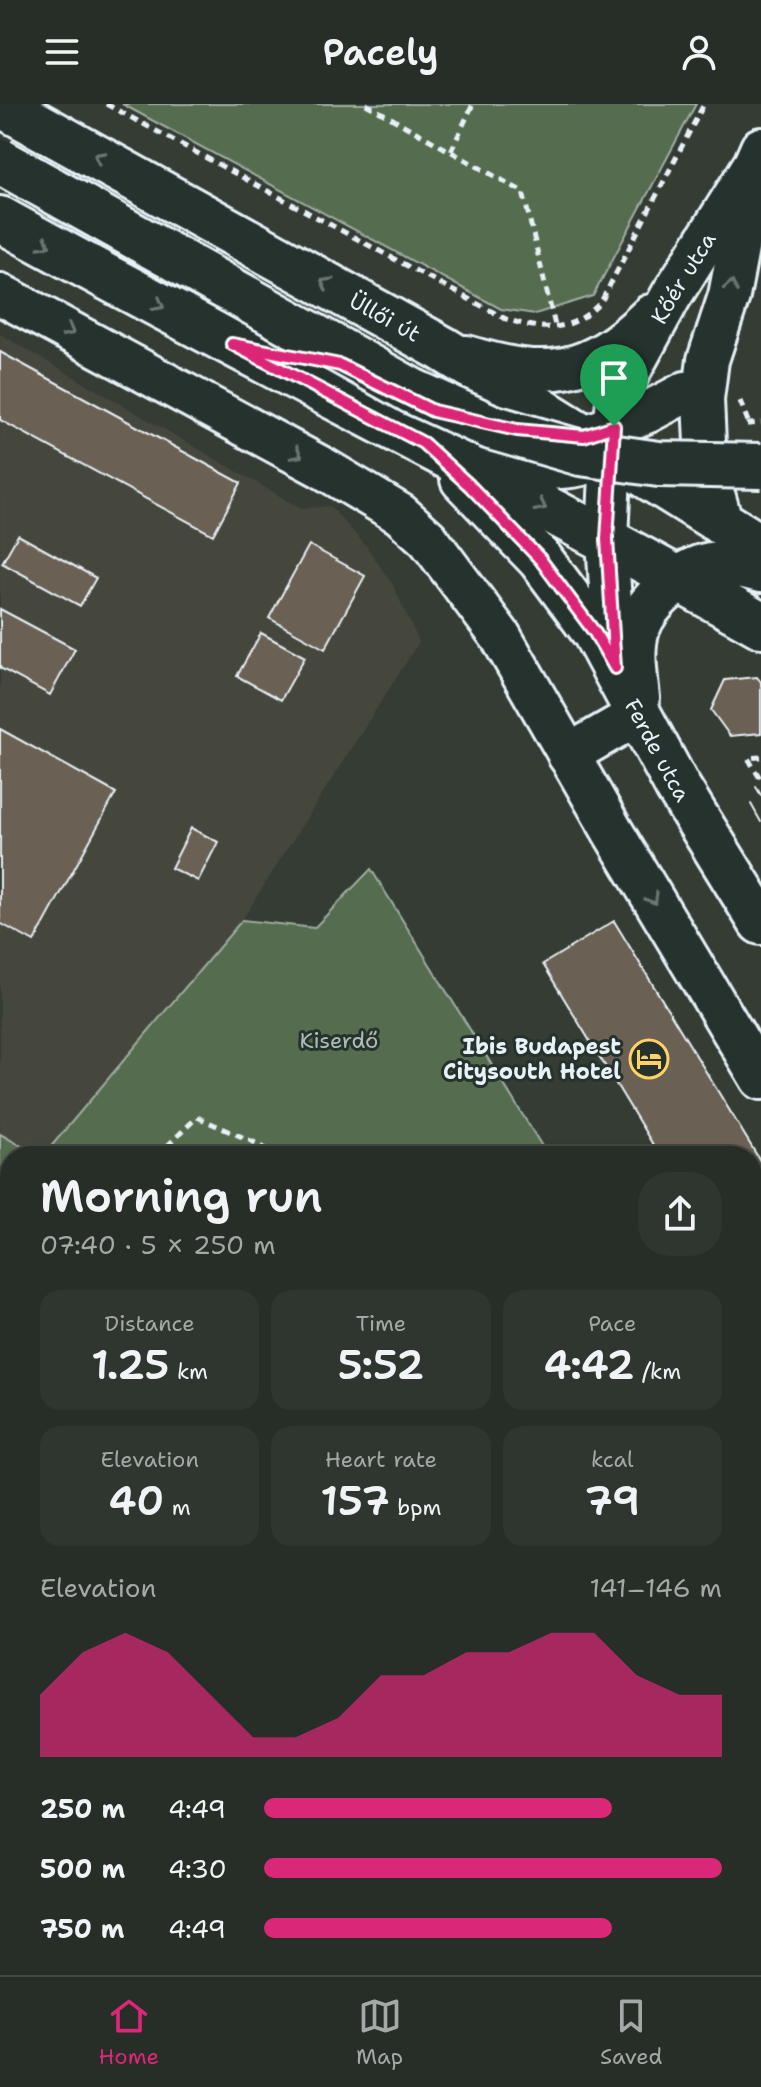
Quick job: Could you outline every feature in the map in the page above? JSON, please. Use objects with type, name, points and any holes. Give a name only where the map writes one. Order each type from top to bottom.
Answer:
[{"type":"main road","name":"Üllői út","points":[[0,104],[443,349],[607,427],[722,522],[761,547]]},
{"type":"main road","points":[[0,161],[412,391],[491,427],[581,453],[643,462],[761,466]]},
{"type":"main road","points":[[0,219],[607,539],[761,625]]},
{"type":"main road","name":"Ferde utca","points":[[423,443],[469,485],[540,559],[595,633],[677,786],[761,922]]},
{"type":"main road","points":[[639,714],[633,663],[637,627],[662,591],[711,565],[761,570]]},
{"type":"street","name":"Kőér utca","points":[[607,427],[671,296],[759,160]]},
{"type":"street","name":"Kőér utca","points":[[708,360],[729,296],[759,160]]},
{"type":"street","points":[[0,294],[323,468],[400,514],[428,539],[501,637],[761,1079]]},
{"type":"street","points":[[443,349],[508,369],[556,371],[597,359],[628,338],[671,296]]},
{"type":"street","points":[[232,344],[340,365],[433,411],[517,430],[607,427],[648,434],[686,392],[708,360]]},
{"type":"street","points":[[708,360],[703,399],[703,438],[713,495],[722,522]]},
{"type":"street","points":[[423,443],[519,464],[566,469],[590,464],[607,427]]},
{"type":"street","points":[[607,427],[607,539],[615,668]]},
{"type":"street","points":[[568,755],[639,714]]},
{"type":"path","points":[[106,104],[506,319],[528,327],[570,326],[601,302],[704,104]]},
{"type":"path","points":[[366,104],[523,192],[555,327]]},
{"type":"path","points":[[451,151],[473,104]]},
{"type":"path","points":[[761,757],[748,758],[761,780]]},
{"type":"path","points":[[167,1146],[197,1117],[261,1146]]},
{"type":"shaded area","points":[[0,334],[302,509],[330,506],[367,547],[393,585],[419,642],[242,920],[51,1146],[23,1146],[0,1134]]},
{"type":"green space","points":[[122,104],[696,104],[593,296],[535,314],[501,309]]},
{"type":"green space","name":"Kiserdő","points":[[371,869],[542,1146],[51,1146],[242,920],[314,928]]},
{"type":"green space","points":[[0,1134],[22,1146],[0,1146]]},
{"type":"building","points":[[0,352],[241,483],[213,535],[0,420]]},
{"type":"building","points":[[18,535],[96,578],[80,606],[2,563]]},
{"type":"building","points":[[309,545],[365,576],[325,649],[269,618]]},
{"type":"building","points":[[0,609],[75,649],[50,695],[0,668]]},
{"type":"building","points":[[261,633],[305,657],[281,700],[237,676]]},
{"type":"building","points":[[757,677],[761,682],[761,733],[730,736],[711,710],[725,680]]},
{"type":"building","points":[[0,729],[116,793],[34,942],[0,923]]},
{"type":"building","points":[[191,828],[218,842],[198,881],[171,868]]},
{"type":"building","name":"Ibis Budapest Citysouth Hotel","points":[[614,921],[751,1146],[654,1146],[543,964]]},
{"type":"tram line","points":[[756,787],[761,795]]},
{"type":"tram line","points":[[751,804],[761,822]]},
{"type":"place","name":"Ibis Budapest Citysouth Hotel","points":[[649,1059]]},
{"type":"route","points":[[232,344],[340,365],[433,411],[517,430],[584,436],[614,426],[607,539],[615,668],[570,597],[525,541],[423,443],[232,344]]}]
